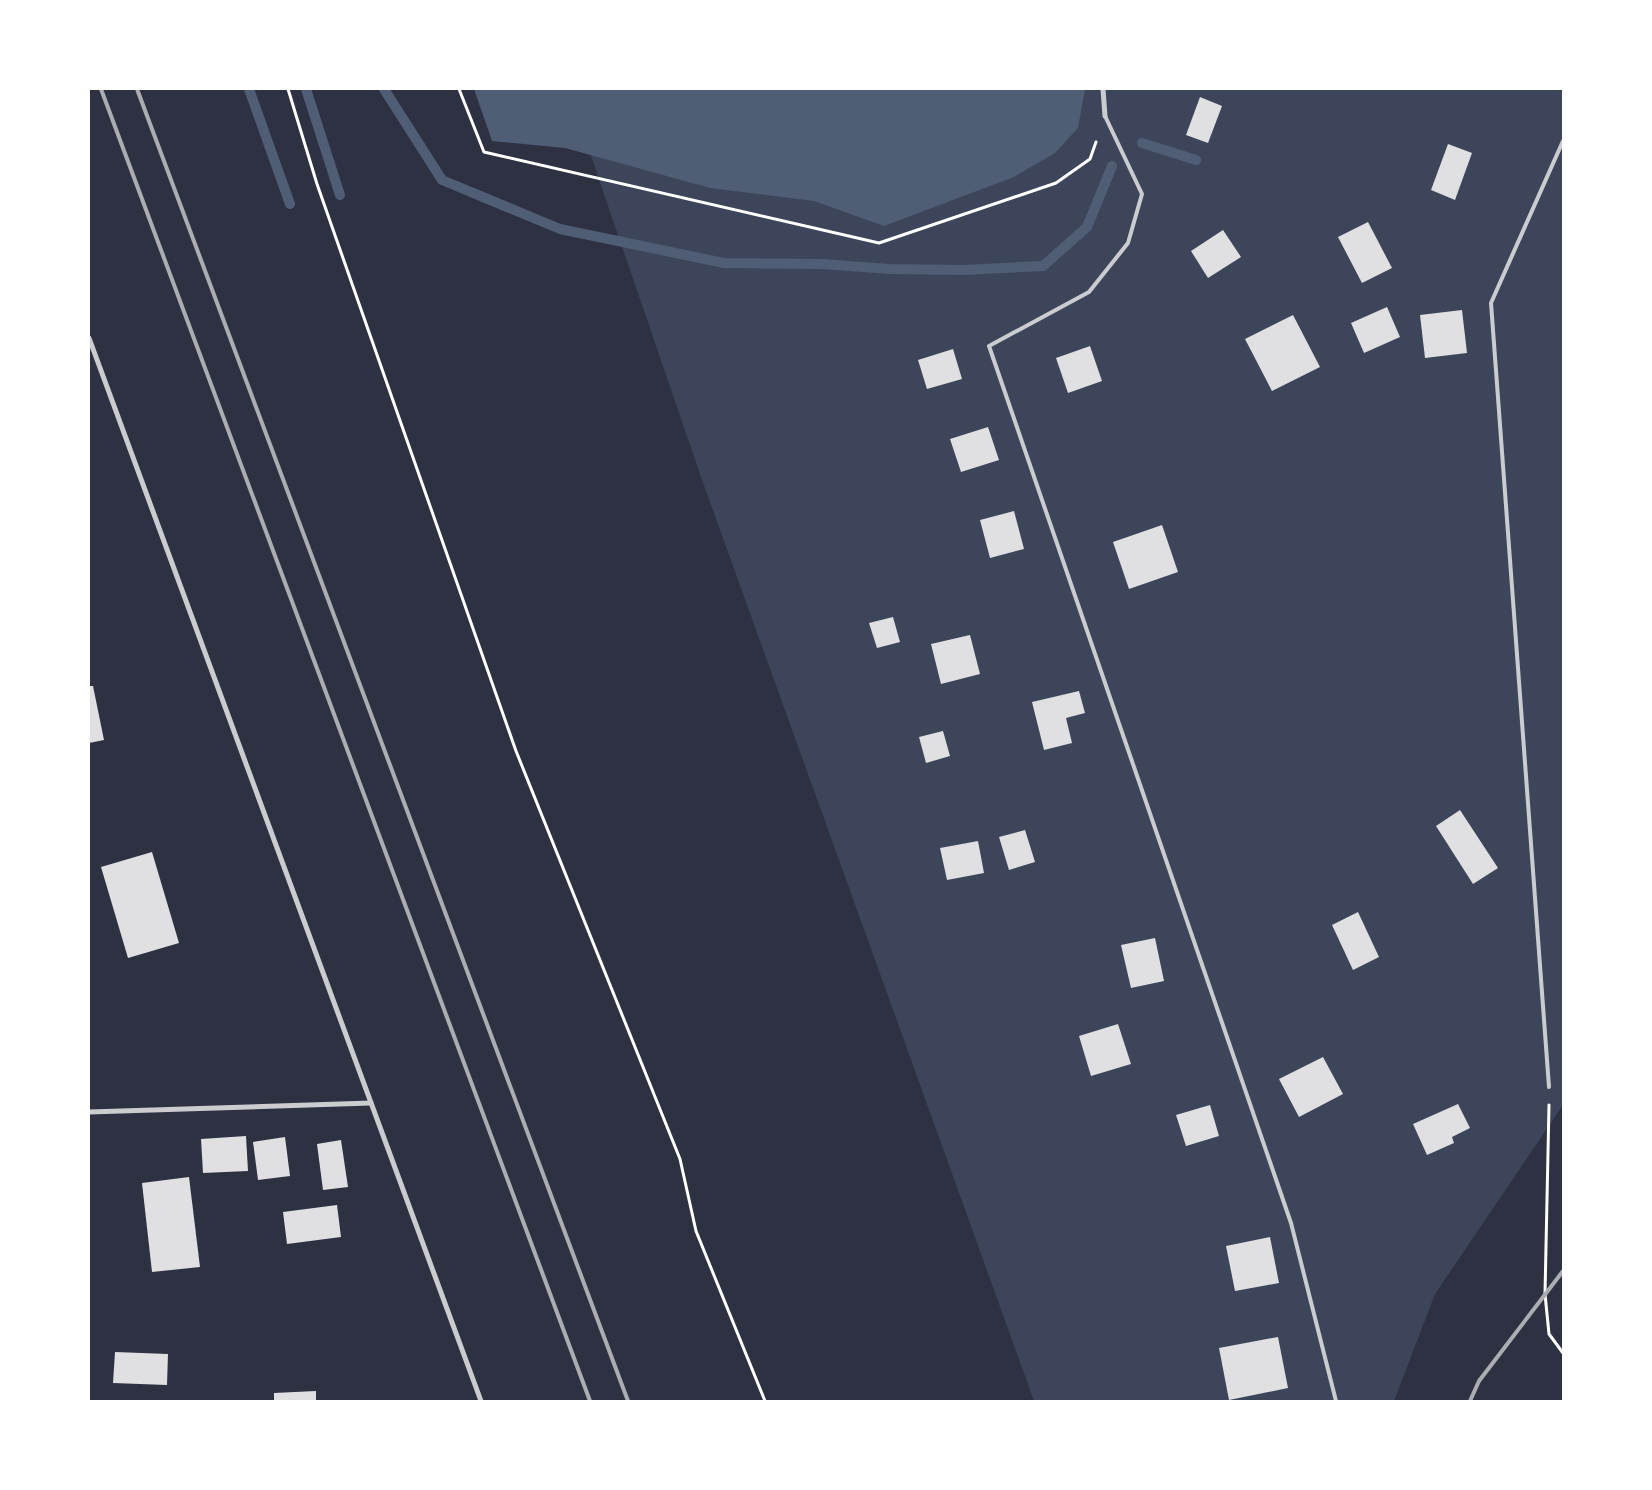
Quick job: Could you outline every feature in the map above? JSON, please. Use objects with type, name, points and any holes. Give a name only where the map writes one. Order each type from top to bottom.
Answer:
[{"type":"street","points":[[1104,89],[1105,116]]},
{"type":"street","points":[[89,341],[481,1401]]},
{"type":"street","points":[[89,1112],[371,1104]]},
{"type":"lane","points":[[1105,116],[1142,194],[1128,243],[1089,292],[989,346],[1291,1223],[1336,1401]]},
{"type":"lane","points":[[1549,1087],[1491,304],[1563,141]]},
{"type":"path","points":[[288,89],[317,184],[516,752],[680,1159],[696,1231],[765,1401]]},
{"type":"path","points":[[459,89],[484,152],[879,243],[1056,183],[1090,159],[1105,116]]},
{"type":"path","points":[[1549,1087],[1545,1294],[1549,1334],[1563,1353]]},
{"type":"shaded area","points":[[474,89],[1085,89],[1078,128],[1055,153],[1014,177],[884,226],[814,201],[710,188],[565,148],[492,141]]},
{"type":"shaded area","points":[[568,89],[1563,89],[1563,1105],[1435,1294],[1394,1401],[1034,1401],[702,480]]},
{"type":"building","points":[[1200,97],[1222,106],[1208,143],[1186,135]]},
{"type":"building","points":[[1448,144],[1472,153],[1455,200],[1431,190]]},
{"type":"building","points":[[1368,222],[1392,268],[1362,283],[1338,237]]},
{"type":"building","points":[[1223,230],[1241,257],[1208,278],[1191,251]]},
{"type":"building","points":[[1387,307],[1400,337],[1364,353],[1351,323]]},
{"type":"building","points":[[1462,310],[1467,353],[1425,358],[1420,315]]},
{"type":"building","points":[[1293,315],[1320,367],[1272,391],[1245,339]]},
{"type":"building","points":[[1090,346],[1102,381],[1068,393],[1056,358]]},
{"type":"building","points":[[953,349],[962,379],[927,389],[918,360]]},
{"type":"building","points":[[988,427],[999,460],[961,472],[950,439]]},
{"type":"building","points":[[1014,511],[1024,549],[990,558],[980,520]]},
{"type":"building","points":[[1162,525],[1178,572],[1129,589],[1113,542]]},
{"type":"building","points":[[893,617],[900,642],[877,648],[869,623]]},
{"type":"building","points":[[970,635],[980,674],[941,684],[931,644]]},
{"type":"building","points":[[89,686],[93,686],[104,740],[89,743]]},
{"type":"building","points":[[1079,691],[1085,713],[1066,718],[1072,743],[1044,750],[1032,702]]},
{"type":"building","points":[[943,731],[950,756],[926,763],[919,737]]},
{"type":"building","points":[[1460,810],[1498,868],[1473,884],[1436,826]]},
{"type":"building","points":[[1025,830],[1035,862],[1009,870],[999,837]]},
{"type":"building","points":[[978,841],[984,873],[947,880],[940,848]]},
{"type":"building","points":[[152,852],[179,943],[128,958],[101,867]]},
{"type":"building","points":[[1358,912],[1379,957],[1353,970],[1332,925]]},
{"type":"building","points":[[1155,938],[1164,981],[1131,988],[1121,945]]},
{"type":"building","points":[[1118,1024],[1131,1064],[1091,1076],[1079,1036]]},
{"type":"building","points":[[1323,1057],[1343,1094],[1299,1117],[1279,1079]]},
{"type":"building","points":[[1458,1104],[1470,1128],[1452,1137],[1454,1143],[1427,1155],[1413,1124]]},
{"type":"building","points":[[1210,1105],[1219,1136],[1186,1146],[1176,1115]]},
{"type":"building","points":[[246,1136],[248,1171],[203,1173],[201,1139]]},
{"type":"building","points":[[285,1137],[290,1176],[258,1180],[253,1142]]},
{"type":"building","points":[[341,1140],[348,1187],[323,1190],[317,1144]]},
{"type":"building","points":[[189,1177],[200,1267],[152,1272],[142,1183]]},
{"type":"building","points":[[337,1205],[341,1237],[287,1244],[283,1212]]},
{"type":"building","points":[[1270,1237],[1279,1283],[1235,1291],[1226,1246]]},
{"type":"building","points":[[1278,1337],[1288,1388],[1229,1400],[1219,1348]]},
{"type":"building","points":[[115,1352],[168,1354],[167,1385],[113,1383]]},
{"type":"building","points":[[316,1391],[316,1401],[274,1401],[274,1393]]},
{"type":"waterway","points":[[249,89],[290,204]]},
{"type":"waterway","points":[[306,89],[340,195]]},
{"type":"waterway","points":[[384,89],[442,180],[560,229],[724,263],[821,264],[890,269],[963,270],[1043,266],[1087,227],[1112,166]]},
{"type":"waterway","points":[[1142,143],[1196,160]]},
{"type":"railway","points":[[101,89],[590,1401]]},
{"type":"railway","points":[[137,89],[628,1401]]},
{"type":"railway","points":[[1470,1401],[1479,1381],[1563,1271]]}]
